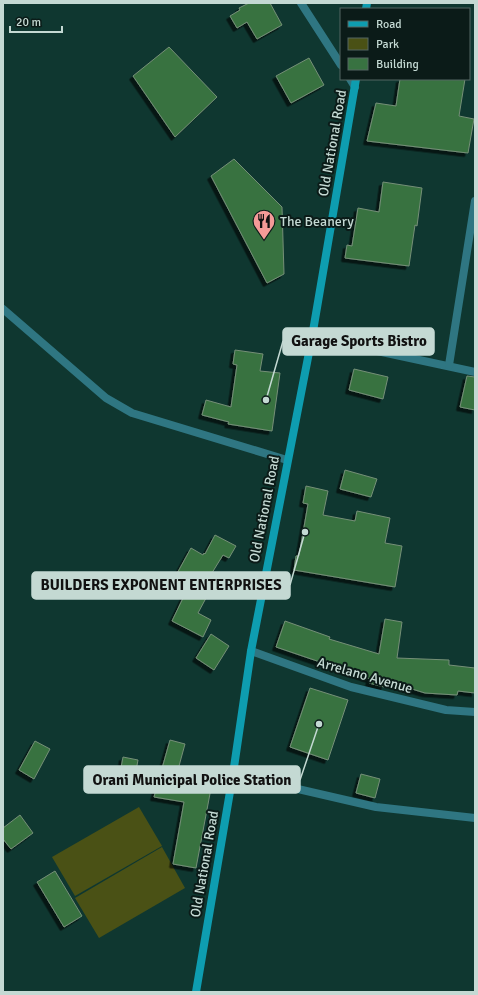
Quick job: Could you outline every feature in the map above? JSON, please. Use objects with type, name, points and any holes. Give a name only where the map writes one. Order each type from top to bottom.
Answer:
[{"type":"main road","name":"Old National Road","points":[[196,992],[233,774],[251,651],[312,337],[355,83]]},
{"type":"street","points":[[302,3],[340,63]]},
{"type":"street","points":[[449,366],[475,201]]},
{"type":"street","points":[[3,309],[106,398],[132,413],[287,460]]},
{"type":"street","points":[[312,337],[475,372]]},
{"type":"street","name":"Arrelano Avenue","points":[[251,651],[351,687],[446,710],[475,712]]},
{"type":"street","points":[[233,774],[376,807],[475,818]]},
{"type":"green space","points":[[139,807],[162,846],[75,896],[52,857]]},
{"type":"green space","points":[[162,847],[185,888],[99,938],[75,898]]},
{"type":"building","points":[[249,3],[270,3],[282,25],[257,39],[247,22],[237,28],[230,16],[240,10],[239,8]]},
{"type":"building","points":[[169,47],[217,97],[175,137],[133,76]]},
{"type":"building","points":[[309,58],[324,85],[291,103],[276,76]]},
{"type":"building","points":[[400,80],[465,80],[459,116],[474,119],[468,153],[367,141],[376,103],[396,106]]},
{"type":"building","name":"The Beanery","points":[[234,159],[282,207],[284,274],[267,283],[211,176]]},
{"type":"building","points":[[383,182],[422,188],[417,226],[415,225],[409,266],[345,258],[347,245],[352,246],[358,208],[379,212]]},
{"type":"building","points":[[235,350],[263,354],[260,371],[280,373],[272,431],[228,424],[229,422],[202,415],[206,400],[231,407],[237,365],[233,364]]},
{"type":"building","points":[[354,369],[388,377],[383,399],[349,390]]},
{"type":"building","points":[[467,376],[475,377],[475,410],[460,407]]},
{"type":"building","points":[[345,470],[377,479],[371,497],[340,489]]},
{"type":"building","points":[[306,486],[328,491],[323,515],[355,521],[357,511],[390,518],[385,543],[402,546],[395,587],[294,570],[296,556],[299,556],[308,504],[303,503]]},
{"type":"building","points":[[215,535],[236,546],[229,558],[223,555],[207,581],[213,585],[198,613],[211,620],[203,637],[172,621],[184,596],[169,588],[191,548],[203,555],[204,553],[205,554]]},
{"type":"building","points":[[385,619],[402,622],[397,658],[449,660],[449,665],[475,668],[475,693],[458,691],[457,695],[425,693],[386,681],[384,687],[369,683],[370,679],[276,647],[285,621],[330,637],[329,639],[379,654]]},
{"type":"building","points":[[211,634],[229,646],[214,670],[196,658]]},
{"type":"building","points":[[310,688],[348,700],[328,760],[290,747]]},
{"type":"building","points":[[170,740],[185,744],[176,777],[212,783],[196,868],[173,864],[184,802],[154,797]]},
{"type":"building","points":[[35,741],[50,749],[34,779],[19,770]]},
{"type":"building","points":[[123,757],[138,760],[134,782],[119,779]]},
{"type":"building","points":[[361,774],[380,779],[375,798],[356,793]]},
{"type":"building","points":[[20,815],[33,833],[11,849],[3,839],[3,828]]},
{"type":"building","points":[[55,871],[82,916],[64,927],[37,882]]},
{"type":"place","name":"The Beanery","points":[[264,240]]},
{"type":"place","name":"Garage Sports Bistro","points":[[266,400]]},
{"type":"place","name":"BUILDERS EXPONENT ENTERPRISES","points":[[305,532]]},
{"type":"place","name":"Orani Municipal Police Station","points":[[319,724]]}]
